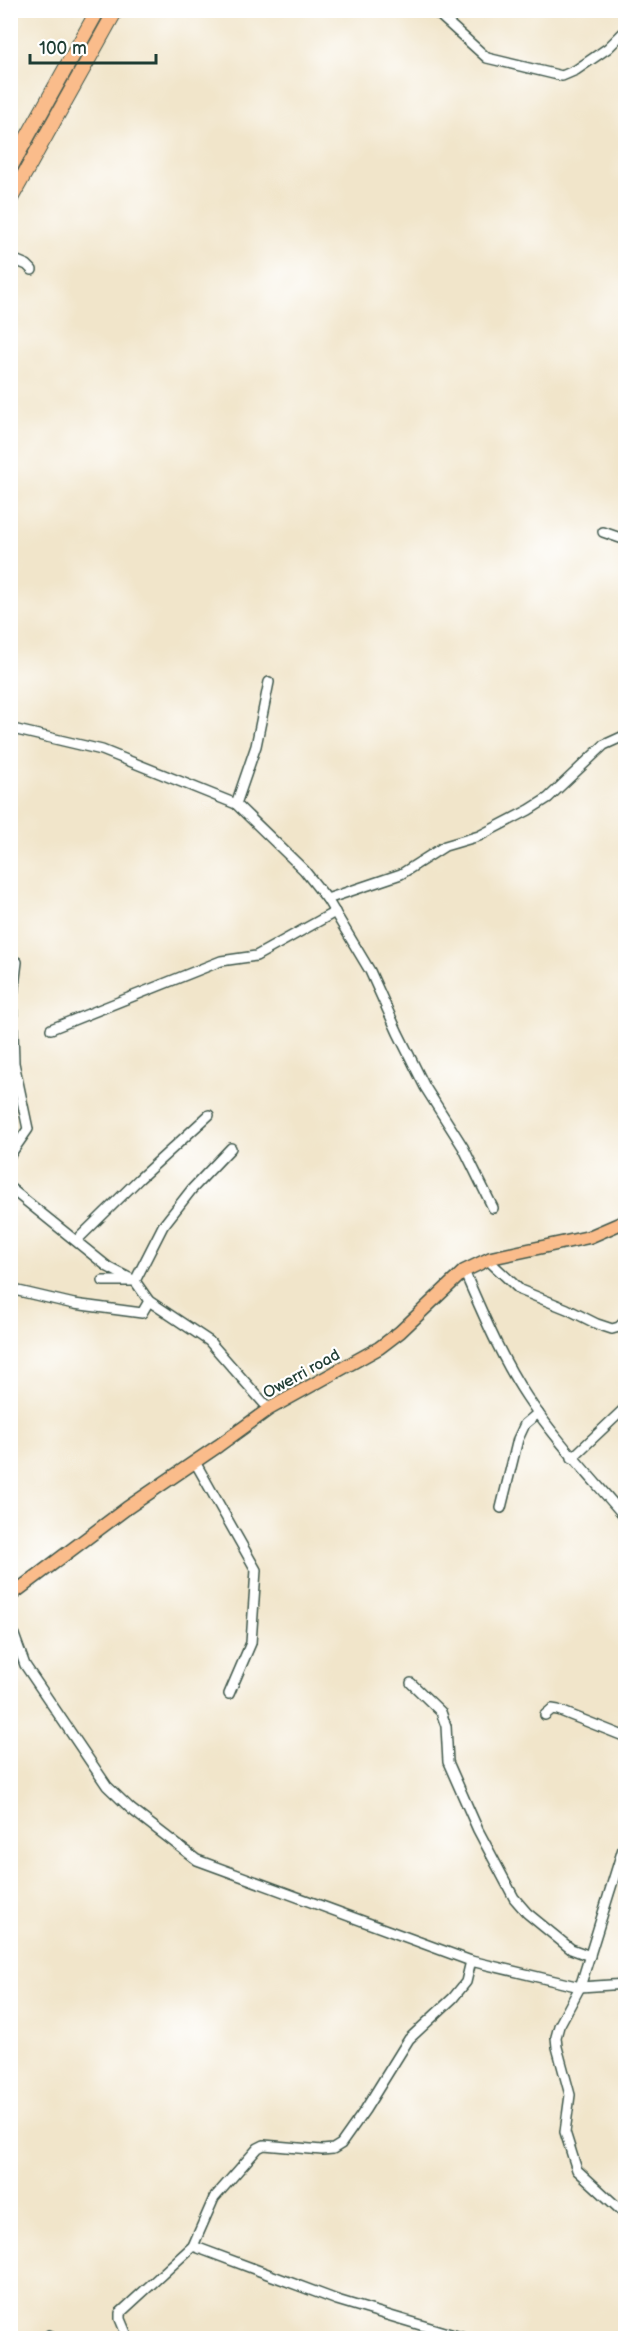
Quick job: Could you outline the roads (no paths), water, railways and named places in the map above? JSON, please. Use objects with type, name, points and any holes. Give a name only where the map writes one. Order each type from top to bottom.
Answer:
[{"type":"highway","points":[[10,168],[98,10]]},
{"type":"highway","points":[[10,200],[116,10]]},
{"type":"main road","name":"Owerri road","points":[[10,1596],[127,1508],[268,1409],[379,1348],[400,1332],[464,1271],[488,1260],[589,1237],[626,1221]]},
{"type":"street","points":[[434,10],[487,58],[561,76],[576,70],[608,48],[626,30]]},
{"type":"street","points":[[10,258],[27,265],[32,270]]},
{"type":"street","points":[[603,532],[626,540]]},
{"type":"street","points":[[236,804],[256,746],[269,682]]},
{"type":"street","points":[[10,731],[17,730],[102,750],[236,804],[304,870],[327,899],[370,971],[424,1087],[464,1147],[494,1208]]},
{"type":"street","points":[[327,899],[401,874],[445,846],[479,836],[529,810],[548,798],[604,745],[626,735]]},
{"type":"street","points":[[51,1029],[221,961],[256,956],[335,912]]},
{"type":"street","points":[[10,1155],[28,1129],[14,1063],[12,1002],[17,962]]},
{"type":"street","points":[[77,1240],[209,1115]]},
{"type":"street","points":[[135,1281],[163,1226],[192,1189],[231,1148]]},
{"type":"street","points":[[10,1188],[77,1240],[108,1268],[135,1281],[149,1301],[209,1341],[268,1409]]},
{"type":"street","points":[[488,1260],[520,1290],[597,1324],[612,1329],[619,1327],[626,1320]]},
{"type":"street","points":[[464,1271],[493,1336],[526,1396],[572,1458],[626,1518]]},
{"type":"street","points":[[103,1281],[135,1281]]},
{"type":"street","points":[[10,1288],[74,1304],[142,1313],[149,1301]]},
{"type":"street","points":[[572,1458],[626,1407]]},
{"type":"street","points":[[501,1508],[519,1439],[525,1424],[538,1413]]},
{"type":"street","points":[[195,1462],[256,1570],[251,1643],[229,1694]]},
{"type":"street","points":[[10,1624],[25,1665],[107,1786],[131,1809],[197,1860],[272,1890],[471,1961],[580,1988],[626,1984]]},
{"type":"street","points":[[411,1683],[441,1712],[447,1726],[448,1762],[478,1830],[513,1898],[527,1913],[571,1949],[590,1956]]},
{"type":"street","points":[[545,1715],[552,1709],[558,1710],[626,1737]]},
{"type":"street","points":[[625,2217],[577,2170],[567,2140],[570,2095],[556,2047],[556,2037],[559,2026],[580,1988],[626,1839]]},
{"type":"street","points":[[128,2338],[120,2319],[120,2313],[193,2246],[214,2198],[258,2148],[264,2145],[322,2150],[333,2149],[341,2144],[409,2039],[453,1998],[466,1982],[471,1961]]},
{"type":"street","points":[[193,2246],[337,2300],[464,2338]]},
{"type":"street","points":[[426,2326],[426,2338]]}]
